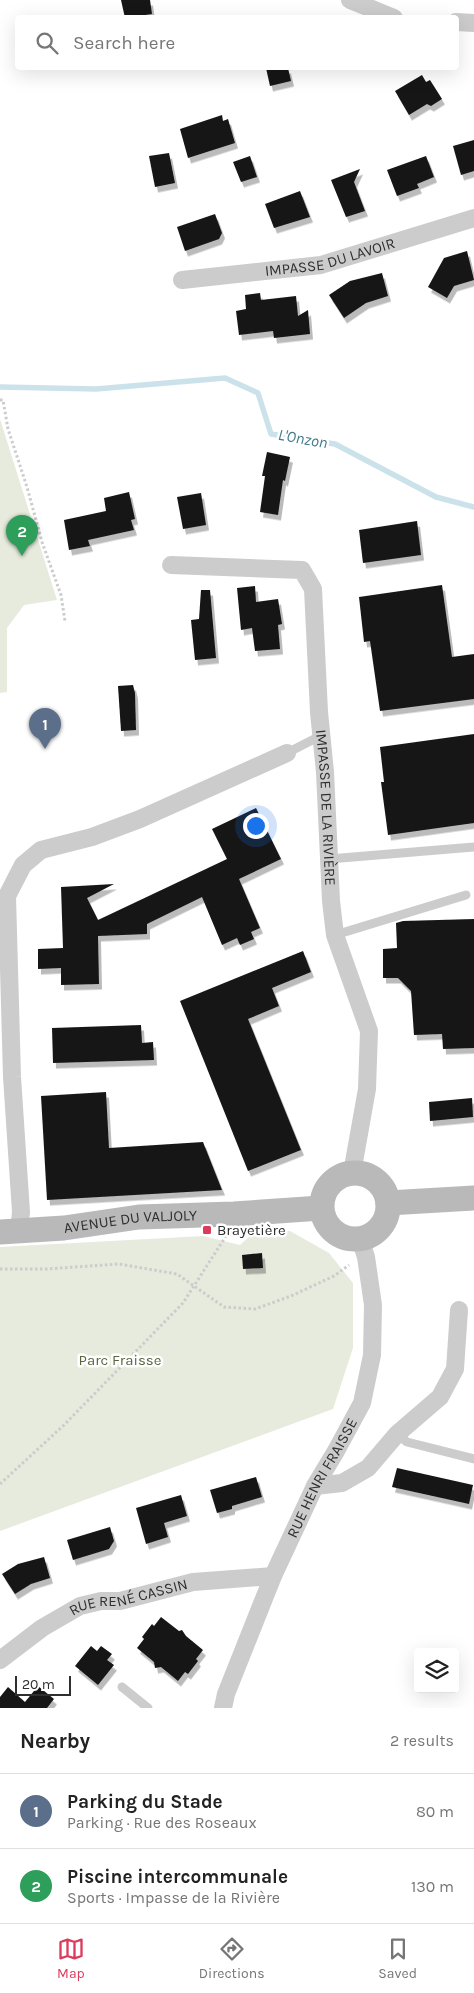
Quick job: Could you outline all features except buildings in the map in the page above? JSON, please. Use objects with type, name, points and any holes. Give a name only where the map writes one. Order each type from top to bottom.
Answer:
[{"type":"main road","points":[[352,1172],[362,1173],[376,1180],[386,1193],[388,1203],[388,1213],[384,1222],[370,1236],[363,1248],[329,1227],[323,1217],[321,1208],[323,1196],[334,1180],[352,1172]]},
{"type":"main road","points":[[388,1203],[474,1198]]},
{"type":"main road","name":"AVENUE DU VALJOLY","points":[[10,1232],[64,1228],[140,1217],[234,1214],[321,1208]]},
{"type":"street","points":[[350,0],[387,15]]},
{"type":"street","points":[[459,22],[474,22]]},
{"type":"street","name":"IMPASSE DU LAVOIR","points":[[182,280],[321,265],[474,218]]},
{"type":"street","name":"IMPASSE DE LA RIVIÈRE","points":[[171,565],[302,570],[313,589],[319,712],[335,935],[369,1031],[368,1089],[352,1172]]},
{"type":"street","points":[[10,1232],[21,1212],[6,1077],[4,936],[7,896],[22,865],[40,850],[92,837],[140,819],[287,753]]},
{"type":"street","name":"RUE HENRI FRAISSE","points":[[223,1708],[226,1694],[273,1576],[315,1486],[362,1403],[372,1355],[373,1305],[363,1248]]},
{"type":"street","points":[[315,1486],[342,1483],[368,1468],[397,1434],[440,1397],[455,1369],[459,1310]]},
{"type":"street","name":"RUE RENÉ CASSIN","points":[[0,1660],[42,1628],[80,1606],[101,1601],[120,1601],[193,1582],[273,1576]]},
{"type":"lane","points":[[287,753],[322,735]]},
{"type":"lane","points":[[329,859],[474,847]]},
{"type":"lane","points":[[335,935],[466,895]]},
{"type":"lane","points":[[397,1434],[407,1442],[474,1459]]},
{"type":"lane","points":[[122,1687],[148,1708]]},
{"type":"path","points":[[0,400],[3,400],[8,429],[42,542],[61,595],[65,622]]},
{"type":"path","points":[[0,1484],[84,1405],[183,1303],[226,1236],[234,1214]]},
{"type":"path","points":[[0,1269],[46,1269],[118,1264],[177,1274],[224,1307],[256,1309],[291,1296],[334,1276],[349,1265],[363,1248]]},
{"type":"green space","points":[[0,419],[57,600],[24,605],[7,628],[7,692],[0,693]]},
{"type":"green space","name":"Parc Fraisse","points":[[258,1229],[290,1231],[329,1253],[353,1283],[353,1348],[333,1409],[0,1531],[0,1247],[203,1236],[240,1245]]},
{"type":"waterway","name":"L'Onzon","points":[[0,387],[96,389],[225,378],[258,393],[271,434],[335,444],[436,497],[474,507]]},
{"type":"place","name":"Piscine intercommunale","points":[[22,556]]},
{"type":"place","name":"Parking du Stade","points":[[45,749]]},
{"type":"place","name":"Brayetière","points":[[207,1230]]}]
